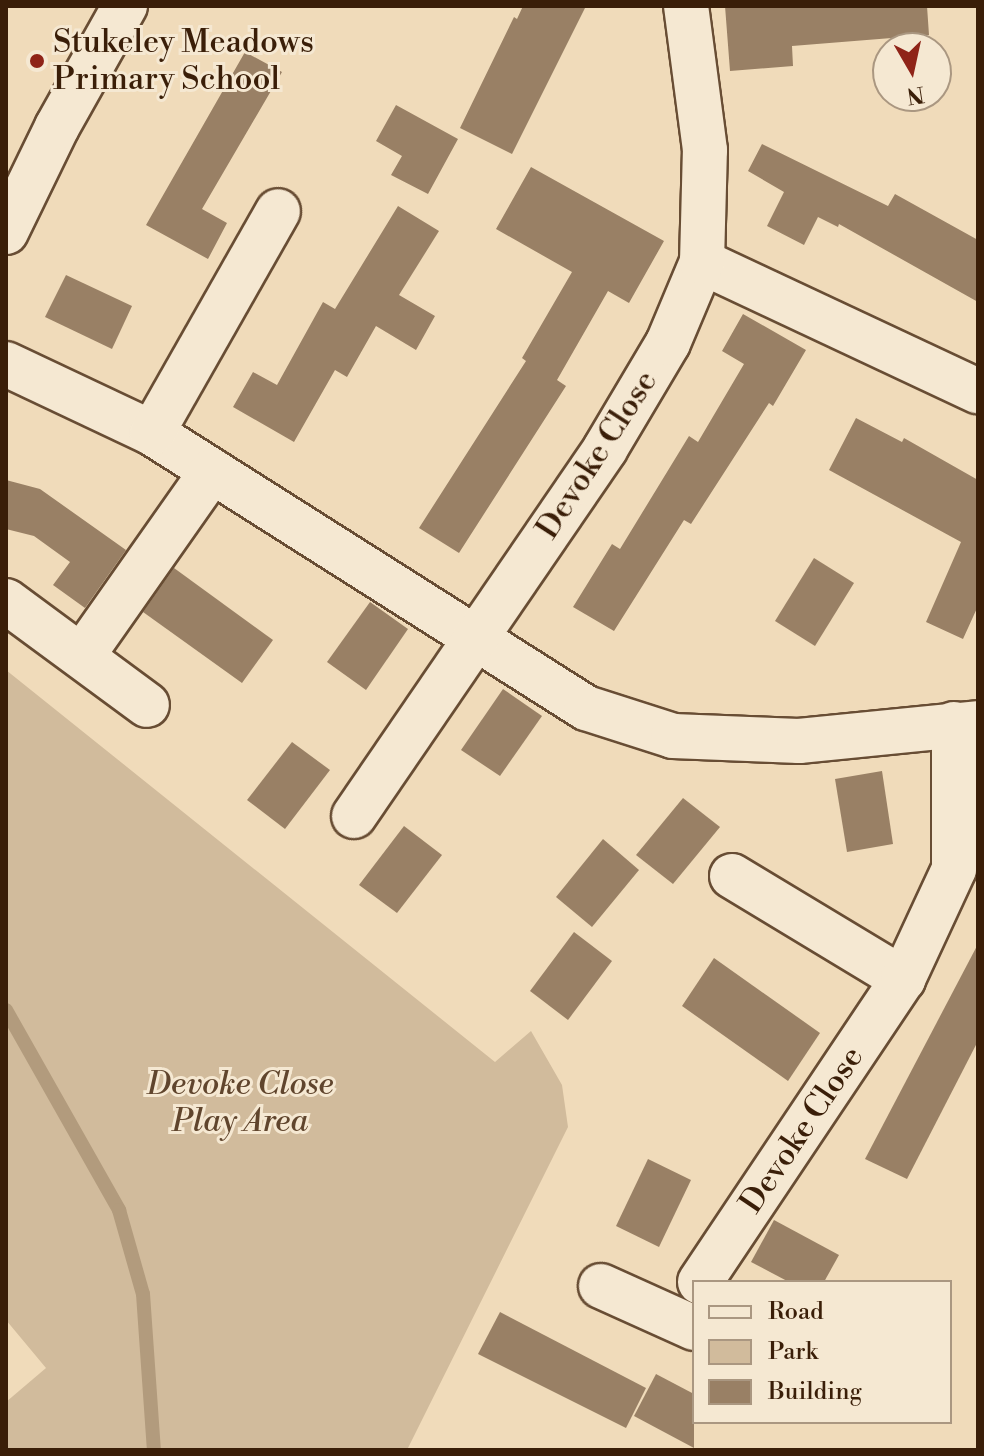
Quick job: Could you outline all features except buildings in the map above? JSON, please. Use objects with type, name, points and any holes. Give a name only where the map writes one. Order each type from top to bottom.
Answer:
[{"type":"street","points":[[6,232],[57,127],[125,6]]},
{"type":"street","name":"Devoke Close","points":[[354,816],[605,449],[668,343],[702,262],[705,150],[686,6]]},
{"type":"street","points":[[152,433],[278,211]]},
{"type":"street","points":[[702,262],[978,391]]},
{"type":"street","name":"Devoke Close","points":[[6,364],[152,433],[586,708],[673,736],[799,741],[966,724],[954,869],[903,979],[701,1280]]},
{"type":"street","points":[[82,656],[212,471]]},
{"type":"street","points":[[6,601],[147,705]]},
{"type":"street","points":[[732,876],[903,979]]},
{"type":"street","points":[[601,1286],[688,1313]]},
{"type":"green space","name":"Devoke Close Play Area","points":[[6,670],[495,1062],[531,1031],[562,1085],[568,1127],[407,1450],[6,1450],[6,1402],[46,1368],[6,1320]]},
{"type":"waterway","points":[[6,1010],[119,1210],[143,1294],[154,1450]]},
{"type":"place","name":"Stukeley Meadows Primary School","points":[[37,61]]}]
